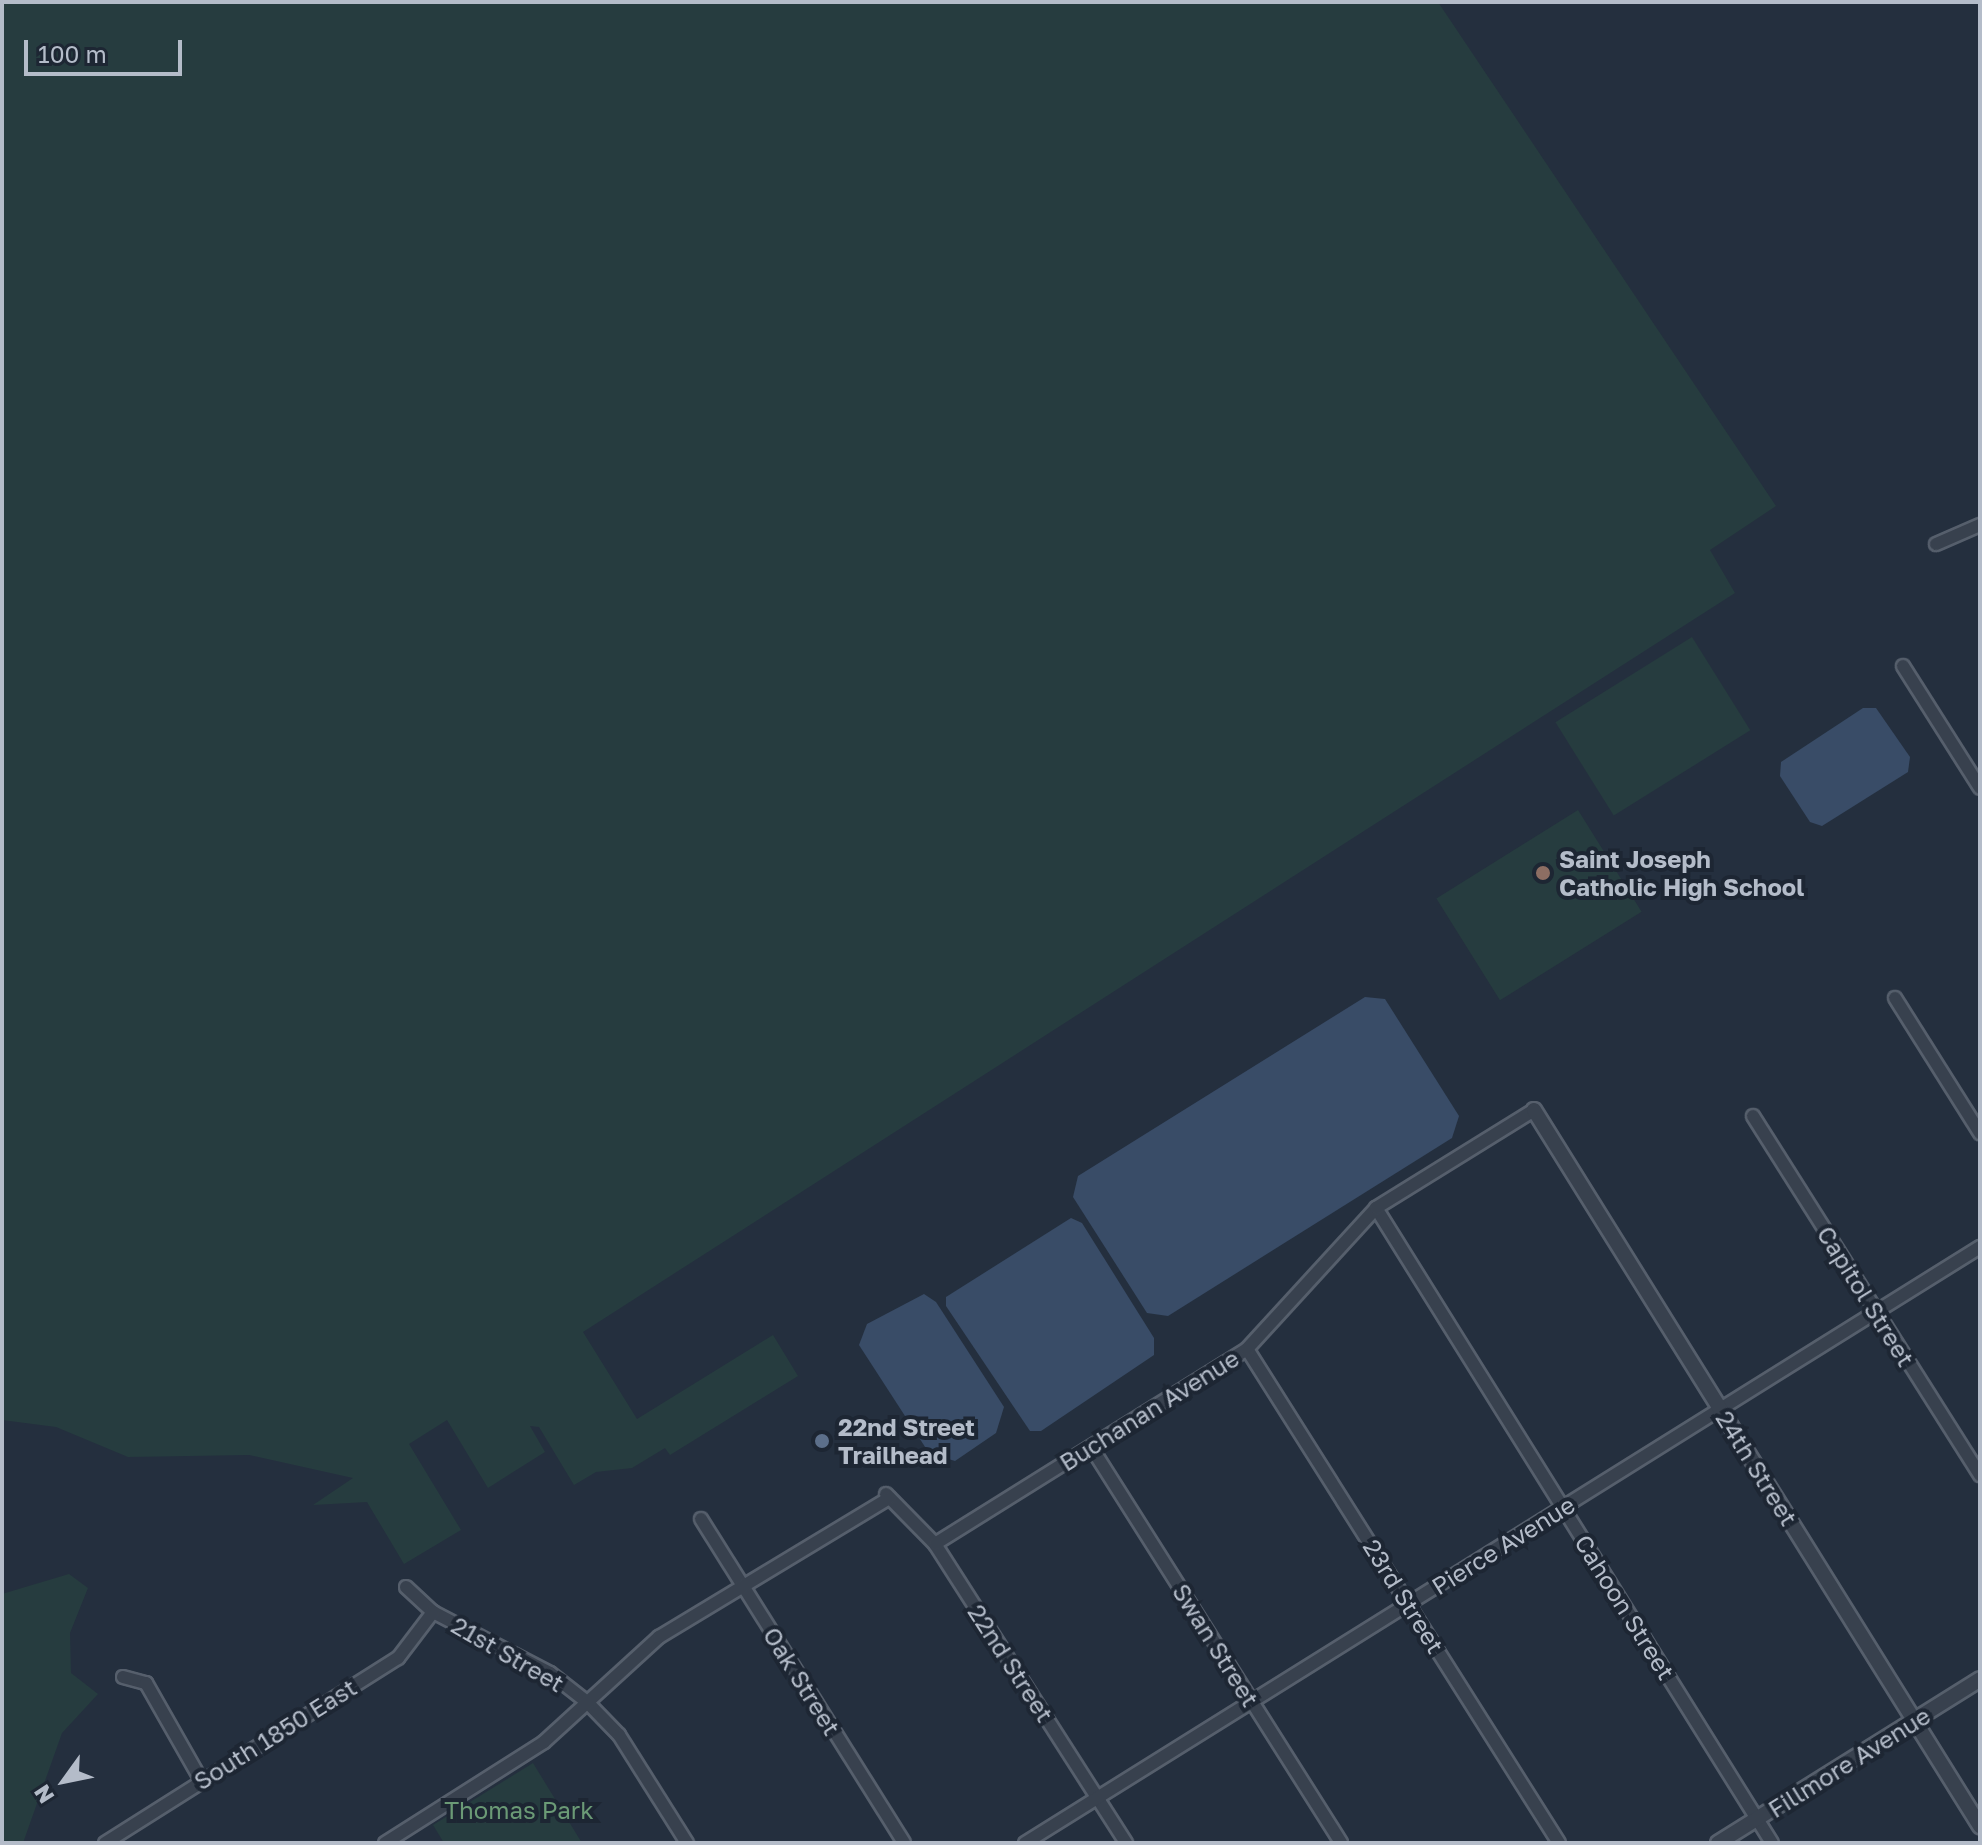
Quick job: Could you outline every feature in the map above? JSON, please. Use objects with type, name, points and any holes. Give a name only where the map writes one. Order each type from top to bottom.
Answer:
[{"type":"street","points":[[1936,544],[1980,525]]},
{"type":"street","points":[[1903,666],[1980,788]]},
{"type":"street","points":[[1895,998],[1980,1133]]},
{"type":"street","name":"Buchanan Avenue","points":[[935,1544],[1247,1349],[1376,1208],[1534,1110]]},
{"type":"street","name":"24th Street","points":[[1534,1110],[1980,1826]]},
{"type":"street","name":"Capitol Street","points":[[1753,1116],[1980,1475]]},
{"type":"street","name":"Cahoon Street","points":[[1376,1208],[1772,1843]]},
{"type":"street","name":"Pierce Avenue","points":[[1025,1843],[1980,1247]]},
{"type":"street","name":"23rd Street","points":[[1247,1349],[1559,1843]]},
{"type":"street","name":"Swan Street","points":[[1091,1447],[1341,1843]]},
{"type":"street","name":"22nd Street","points":[[743,1586],[887,1495],[935,1544],[1126,1843]]},
{"type":"street","name":"Oak Street","points":[[701,1519],[904,1843]]},
{"type":"street","points":[[385,1843],[544,1742],[659,1637],[743,1586]]},
{"type":"street","name":"21st Street","points":[[406,1587],[433,1612],[550,1673],[587,1702],[619,1735],[687,1843]]},
{"type":"street","name":"South 1850 East","points":[[105,1843],[398,1658],[433,1612]]},
{"type":"street","points":[[123,1677],[146,1683],[201,1780]]},
{"type":"street","name":"Fillmore Avenue","points":[[1718,1843],[1980,1679]]},
{"type":"green space","points":[[2,2],[1438,2],[1776,506],[1710,550],[1735,593],[583,1332],[637,1419],[773,1335],[798,1376],[670,1455],[665,1448],[632,1468],[596,1472],[574,1485],[539,1427],[530,1426],[545,1452],[488,1488],[447,1420],[409,1444],[461,1530],[404,1564],[367,1502],[313,1505],[353,1478],[249,1455],[128,1457],[56,1427],[2,1420]]},
{"type":"green space","points":[[1692,637],[1750,730],[1614,816],[1555,722]]},
{"type":"green space","points":[[1578,810],[1642,912],[1500,1000],[1436,898]]},
{"type":"green space","points":[[69,1574],[88,1588],[70,1633],[71,1673],[98,1694],[62,1733],[23,1843],[2,1843],[2,1594]]},
{"type":"green space","name":"Thomas Park","points":[[533,1763],[582,1843],[444,1843],[433,1825]]},
{"type":"water","points":[[1863,708],[1876,708],[1910,757],[1908,772],[1822,826],[1810,822],[1780,776],[1781,762]]},
{"type":"water","points":[[1365,997],[1385,999],[1459,1116],[1452,1138],[1168,1316],[1147,1313],[1073,1197],[1078,1176]]},
{"type":"water","points":[[1071,1218],[1082,1223],[1154,1338],[1154,1355],[1041,1431],[1030,1431],[946,1306],[946,1297]]},
{"type":"water","points":[[924,1294],[936,1302],[1004,1407],[996,1433],[955,1461],[929,1453],[859,1345],[867,1324]]},
{"type":"place","name":"Saint Joseph Catholic High School","points":[[1543,873]]},
{"type":"place","name":"22nd Street Trailhead","points":[[822,1441]]}]
